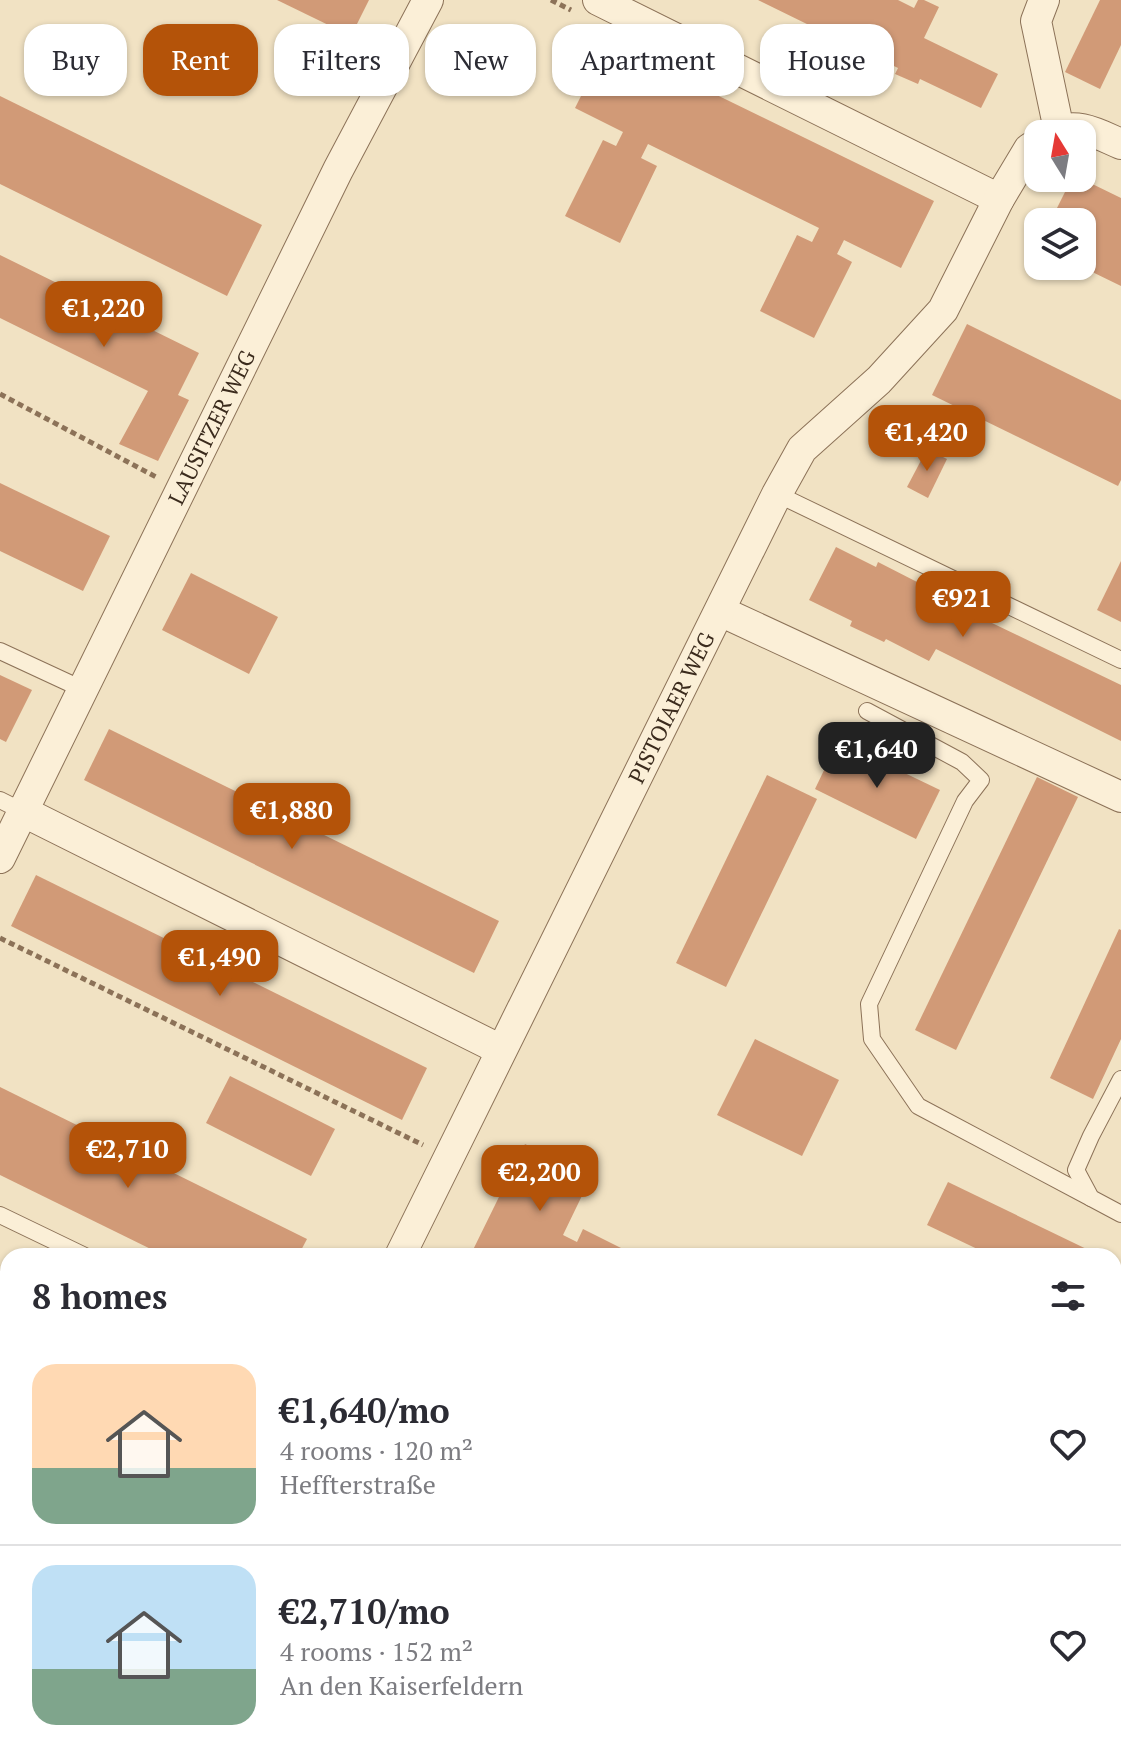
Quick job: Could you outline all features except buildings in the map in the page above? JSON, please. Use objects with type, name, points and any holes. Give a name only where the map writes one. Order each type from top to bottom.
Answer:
[{"type":"street","name":"LAUSITZER WEG","points":[[0,858],[11,806],[82,689],[338,170],[428,0]]},
{"type":"street","points":[[598,0],[631,7],[999,199]]},
{"type":"street","points":[[1044,0],[1036,21],[1048,120]]},
{"type":"street","points":[[1096,133],[1121,144]]},
{"type":"street","name":"PISTOIAER WEG","points":[[404,1248],[802,449],[879,380],[943,310],[999,199],[1024,157]]},
{"type":"street","points":[[720,611],[1121,797]]},
{"type":"street","points":[[11,806],[501,1050]]},
{"type":"lane","points":[[777,494],[1121,660]]},
{"type":"lane","points":[[0,651],[82,689]]},
{"type":"lane","points":[[867,711],[962,762],[981,780],[965,801],[869,1004],[872,1039],[918,1106],[1121,1214]]},
{"type":"lane","points":[[1091,1198],[1076,1170],[1121,1079]]},
{"type":"lane","points":[[0,1215],[68,1248]]},
{"type":"path","points":[[0,394],[180,490]]},
{"type":"path","points":[[0,938],[448,1157]]}]
